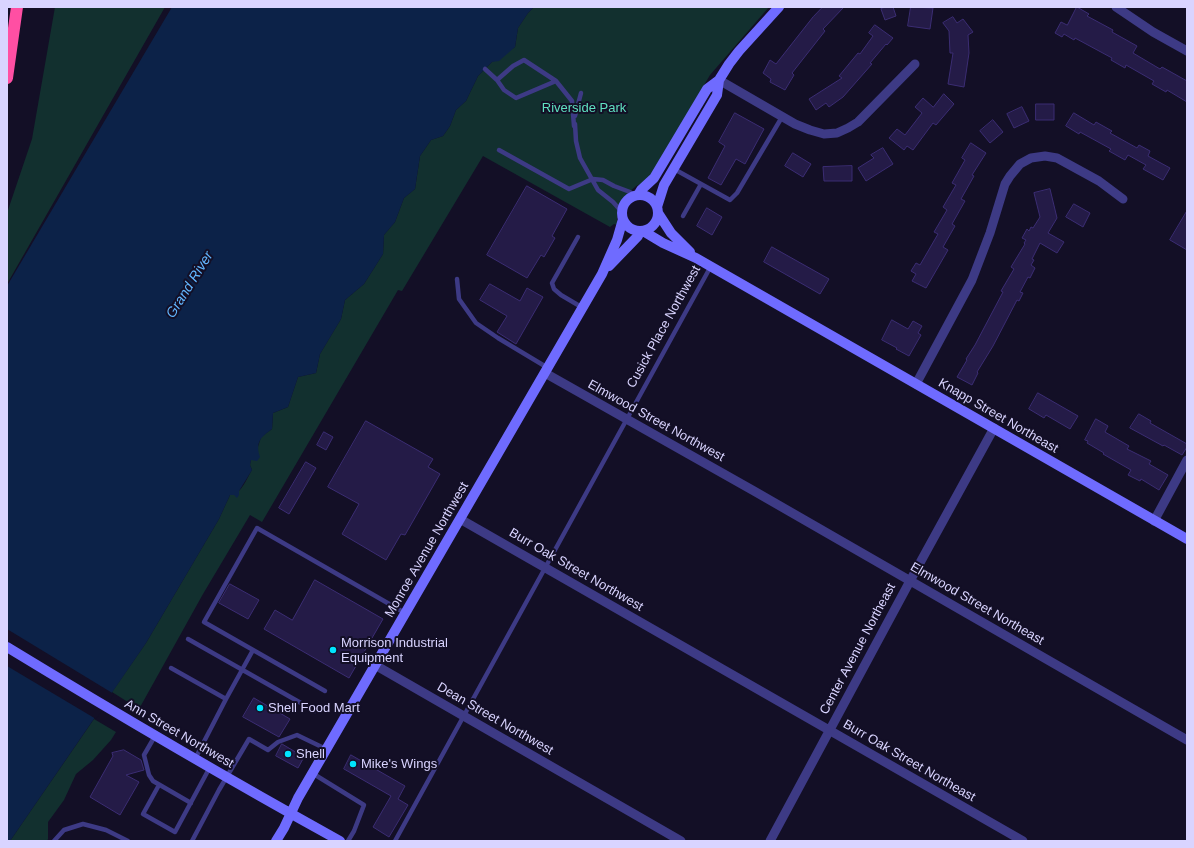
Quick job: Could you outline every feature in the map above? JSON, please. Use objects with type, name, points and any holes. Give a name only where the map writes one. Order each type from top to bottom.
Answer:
[{"type":"highway","points":[[7,78],[17,7]]},
{"type":"main road","points":[[696,258],[641,231],[630,228],[626,224],[623,216],[623,208],[627,200],[636,196],[654,178],[707,89],[719,80],[739,51],[779,7]]},
{"type":"main road","points":[[641,231],[652,227],[656,223],[663,188],[717,95],[719,80]]},
{"type":"main road","points":[[663,163],[674,169]]},
{"type":"main road","points":[[636,196],[652,199],[671,233],[696,258]]},
{"type":"main road","name":"Monroe Avenue Northwest","points":[[276,841],[312,773],[602,274],[617,240],[623,216]]},
{"type":"main road","name":"Monroe Avenue Northwest","points":[[602,274],[641,231]]},
{"type":"main road","name":"Knapp Street Northeast","points":[[696,258],[1187,539]]},
{"type":"main road","name":"Ann Street Northwest","points":[[7,647],[155,736],[340,841]]},
{"type":"street","points":[[1116,7],[1153,32],[1187,51]]},
{"type":"street","points":[[719,80],[795,124],[824,134],[837,133],[858,122],[915,64]]},
{"type":"street","points":[[916,384],[972,280],[990,234],[1005,184],[1020,164],[1031,158],[1045,156],[1057,158],[1099,181],[1123,199]]},
{"type":"street","name":"Elmwood Street Northwest","points":[[546,371],[626,419],[754,491]]},
{"type":"street","name":"Center Avenue Northeast","points":[[770,841],[994,428]]},
{"type":"street","points":[[1154,521],[1187,460]]},
{"type":"street","name":"Elmwood Street Northeast","points":[[754,491],[1187,740]]},
{"type":"street","name":"Burr Oak Street Northwest","points":[[460,519],[679,644]]},
{"type":"street","name":"Burr Oak Street Northeast","points":[[679,644],[1023,841]]},
{"type":"street","name":"Dean Street Northwest","points":[[375,665],[681,841]]},
{"type":"lane","points":[[497,80],[513,66],[524,60],[556,81],[572,101],[576,141],[580,158],[598,190],[613,202],[623,216]]},
{"type":"lane","points":[[485,69],[497,80],[504,90],[516,98],[556,81]]},
{"type":"lane","points":[[574,126],[576,109],[581,93]]},
{"type":"lane","points":[[674,169],[730,200],[737,193],[782,117]]},
{"type":"lane","points":[[499,150],[569,189],[593,179],[603,180],[636,196]]},
{"type":"lane","points":[[683,216],[701,184]]},
{"type":"lane","points":[[578,237],[552,283],[554,289],[561,295],[583,308]]},
{"type":"lane","name":"Cusick Place Northwest","points":[[395,841],[711,266]]},
{"type":"lane","points":[[457,279],[459,300],[476,323],[537,361],[546,371]]},
{"type":"lane","points":[[326,691],[204,622],[257,528],[405,613]]},
{"type":"lane","points":[[188,639],[315,711]]},
{"type":"lane","points":[[195,759],[253,650]]},
{"type":"lane","points":[[171,668],[226,699]]},
{"type":"lane","points":[[192,841],[249,739],[268,750],[278,742],[297,735],[326,749]]},
{"type":"lane","points":[[155,736],[144,753],[150,779],[191,803]]},
{"type":"lane","points":[[159,785],[143,814],[175,832],[210,767]]},
{"type":"lane","points":[[312,773],[364,805],[354,831],[348,841]]},
{"type":"lane","points":[[54,841],[64,830],[83,824],[106,830],[128,841]]},
{"type":"green space","points":[[55,7],[165,7],[7,284],[7,213],[32,139]]},
{"type":"green space","name":"Riverside Park","points":[[534,7],[769,7],[710,75],[652,173],[644,182],[636,186],[627,194],[619,208],[617,225],[614,224],[610,227],[483,156],[402,291],[398,290],[262,522],[250,515],[203,594],[139,709],[112,692],[146,643],[219,519],[230,495],[237,492],[246,481],[252,470],[250,465],[251,460],[257,450],[261,437],[272,429],[273,413],[288,407],[298,377],[316,373],[320,354],[341,319],[345,300],[364,284],[383,254],[384,235],[395,222],[404,198],[415,189],[420,156],[431,140],[443,136],[450,126],[456,110],[466,101],[478,76],[492,62],[515,47],[518,28]]},
{"type":"green space","points":[[94,719],[116,732],[111,740],[93,760],[76,774],[64,800],[48,822],[47,841],[10,841]]},
{"type":"water","name":"Grand River","points":[[172,7],[534,7],[518,28],[515,47],[499,61],[492,62],[478,76],[466,101],[456,110],[450,126],[443,136],[431,140],[420,156],[415,189],[404,198],[395,222],[384,235],[383,254],[364,284],[345,300],[341,319],[320,354],[316,373],[298,377],[288,407],[273,413],[272,429],[260,440],[258,447],[260,457],[257,461],[251,460],[250,465],[252,470],[239,491],[239,495],[237,498],[234,495],[230,495],[219,519],[146,643],[10,841],[7,841],[7,286]]},
{"type":"pier","points":[[7,629],[114,694],[96,719],[7,666]]},
{"type":"building","points":[[823,7],[844,7],[823,29],[825,31],[792,73],[794,75],[785,90],[770,82],[771,79],[763,73],[770,60],[776,64],[813,17]]},
{"type":"building","points":[[893,7],[896,16],[885,20],[881,9]]},
{"type":"building","points":[[911,7],[933,8],[930,29],[908,26]]},
{"type":"building","points":[[1077,7],[1089,14],[1087,16],[1113,30],[1112,32],[1137,46],[1133,53],[1160,69],[1162,67],[1187,81],[1187,102],[1167,90],[1166,92],[1152,84],[1154,81],[1126,65],[1125,68],[1111,60],[1112,58],[1075,38],[1074,40],[1064,34],[1062,37],[1055,33],[1061,22],[1067,25]]},
{"type":"building","points":[[953,17],[957,23],[963,19],[973,32],[968,35],[969,53],[964,87],[948,84],[953,53],[950,53],[949,31],[943,23]]},
{"type":"building","points":[[875,25],[893,38],[887,45],[886,44],[870,63],[872,64],[843,97],[829,107],[826,103],[816,110],[809,99],[842,78],[839,76],[858,53],[860,54],[873,36],[869,33]]},
{"type":"building","points":[[944,94],[954,104],[936,125],[933,123],[913,150],[907,146],[904,150],[889,138],[897,129],[905,135],[922,113],[915,107],[923,98],[933,107]]},
{"type":"building","points":[[1036,104],[1054,104],[1054,120],[1036,120]]},
{"type":"building","points":[[1022,107],[1029,121],[1014,128],[1007,114]]},
{"type":"building","points":[[735,113],[764,129],[745,164],[736,159],[721,185],[708,178],[725,146],[719,142]]},
{"type":"building","points":[[1074,113],[1094,125],[1096,122],[1112,131],[1110,133],[1137,148],[1139,145],[1150,151],[1148,156],[1170,168],[1163,180],[1143,169],[1146,165],[1128,155],[1125,160],[1109,151],[1111,149],[1080,132],[1079,134],[1066,126]]},
{"type":"building","points":[[993,120],[1003,132],[990,143],[980,131]]},
{"type":"building","points":[[971,143],[986,153],[972,175],[974,176],[961,199],[965,201],[952,224],[955,226],[943,247],[948,250],[926,288],[912,281],[916,274],[911,271],[916,263],[920,265],[938,234],[934,232],[947,210],[943,207],[956,185],[952,183],[965,160],[962,158]]},
{"type":"building","points":[[883,148],[893,164],[866,181],[858,168],[874,158],[871,155]]},
{"type":"building","points":[[793,153],[811,164],[803,177],[785,166]]},
{"type":"building","points":[[852,166],[852,181],[824,181],[823,167]]},
{"type":"building","points":[[527,186],[567,209],[552,236],[555,238],[544,257],[541,255],[527,278],[487,255]]},
{"type":"building","points":[[1050,189],[1057,218],[1048,233],[1064,242],[1057,253],[1040,243],[1032,259],[1034,260],[1031,265],[1035,268],[1030,278],[1028,277],[1020,292],[1023,293],[1019,301],[1017,300],[993,346],[977,372],[978,373],[972,385],[957,377],[1003,292],[1001,291],[1014,269],[1011,267],[1025,244],[1024,243],[1026,240],[1022,238],[1027,229],[1029,231],[1031,227],[1033,228],[1040,217],[1034,193]]},
{"type":"building","points":[[1074,204],[1090,213],[1083,227],[1066,217]]},
{"type":"building","points":[[707,208],[722,217],[712,235],[697,226]]},
{"type":"building","points":[[1187,211],[1187,250],[1170,240]]},
{"type":"building","points":[[772,247],[829,279],[820,294],[764,262]]},
{"type":"building","points":[[490,284],[520,301],[527,288],[543,297],[516,344],[497,332],[507,316],[480,300]]},
{"type":"building","points":[[892,320],[908,329],[913,321],[922,326],[918,333],[921,335],[909,356],[882,340]]},
{"type":"building","points":[[1038,393],[1078,416],[1070,429],[1046,415],[1044,418],[1029,409]]},
{"type":"building","points":[[1139,414],[1151,421],[1150,423],[1187,444],[1187,447],[1182,455],[1130,428]]},
{"type":"building","points":[[1096,419],[1108,426],[1105,432],[1129,446],[1127,449],[1151,461],[1149,464],[1168,475],[1159,490],[1141,479],[1140,481],[1128,475],[1131,470],[1087,443],[1088,441],[1085,440]]},
{"type":"building","points":[[366,421],[433,459],[428,467],[440,474],[405,535],[401,534],[386,560],[342,534],[359,504],[328,487]]},
{"type":"building","points":[[324,432],[333,437],[326,450],[317,445]]},
{"type":"building","points":[[306,462],[316,468],[289,514],[279,508]]},
{"type":"building","name":"Morrison Industrial Equipment","points":[[315,580],[383,619],[349,678],[264,629],[275,610],[292,620]]},
{"type":"building","points":[[230,584],[259,600],[248,619],[219,603]]},
{"type":"building","name":"Shell Food Mart","points":[[254,698],[290,719],[279,737],[243,717]]},
{"type":"building","points":[[282,744],[304,757],[298,768],[276,756]]},
{"type":"building","points":[[124,750],[141,760],[144,770],[126,775],[139,782],[120,815],[90,797],[113,756],[112,753]]},
{"type":"building","points":[[351,755],[405,786],[398,799],[408,805],[389,837],[373,827],[391,796],[344,769]]},
{"type":"place","name":"Morrison Industrial Equipment","points":[[333,650]]},
{"type":"place","name":"Shell Food Mart","points":[[260,708]]},
{"type":"place","name":"Shell","points":[[288,754]]},
{"type":"place","name":"Mike's Wings","points":[[353,764]]}]
